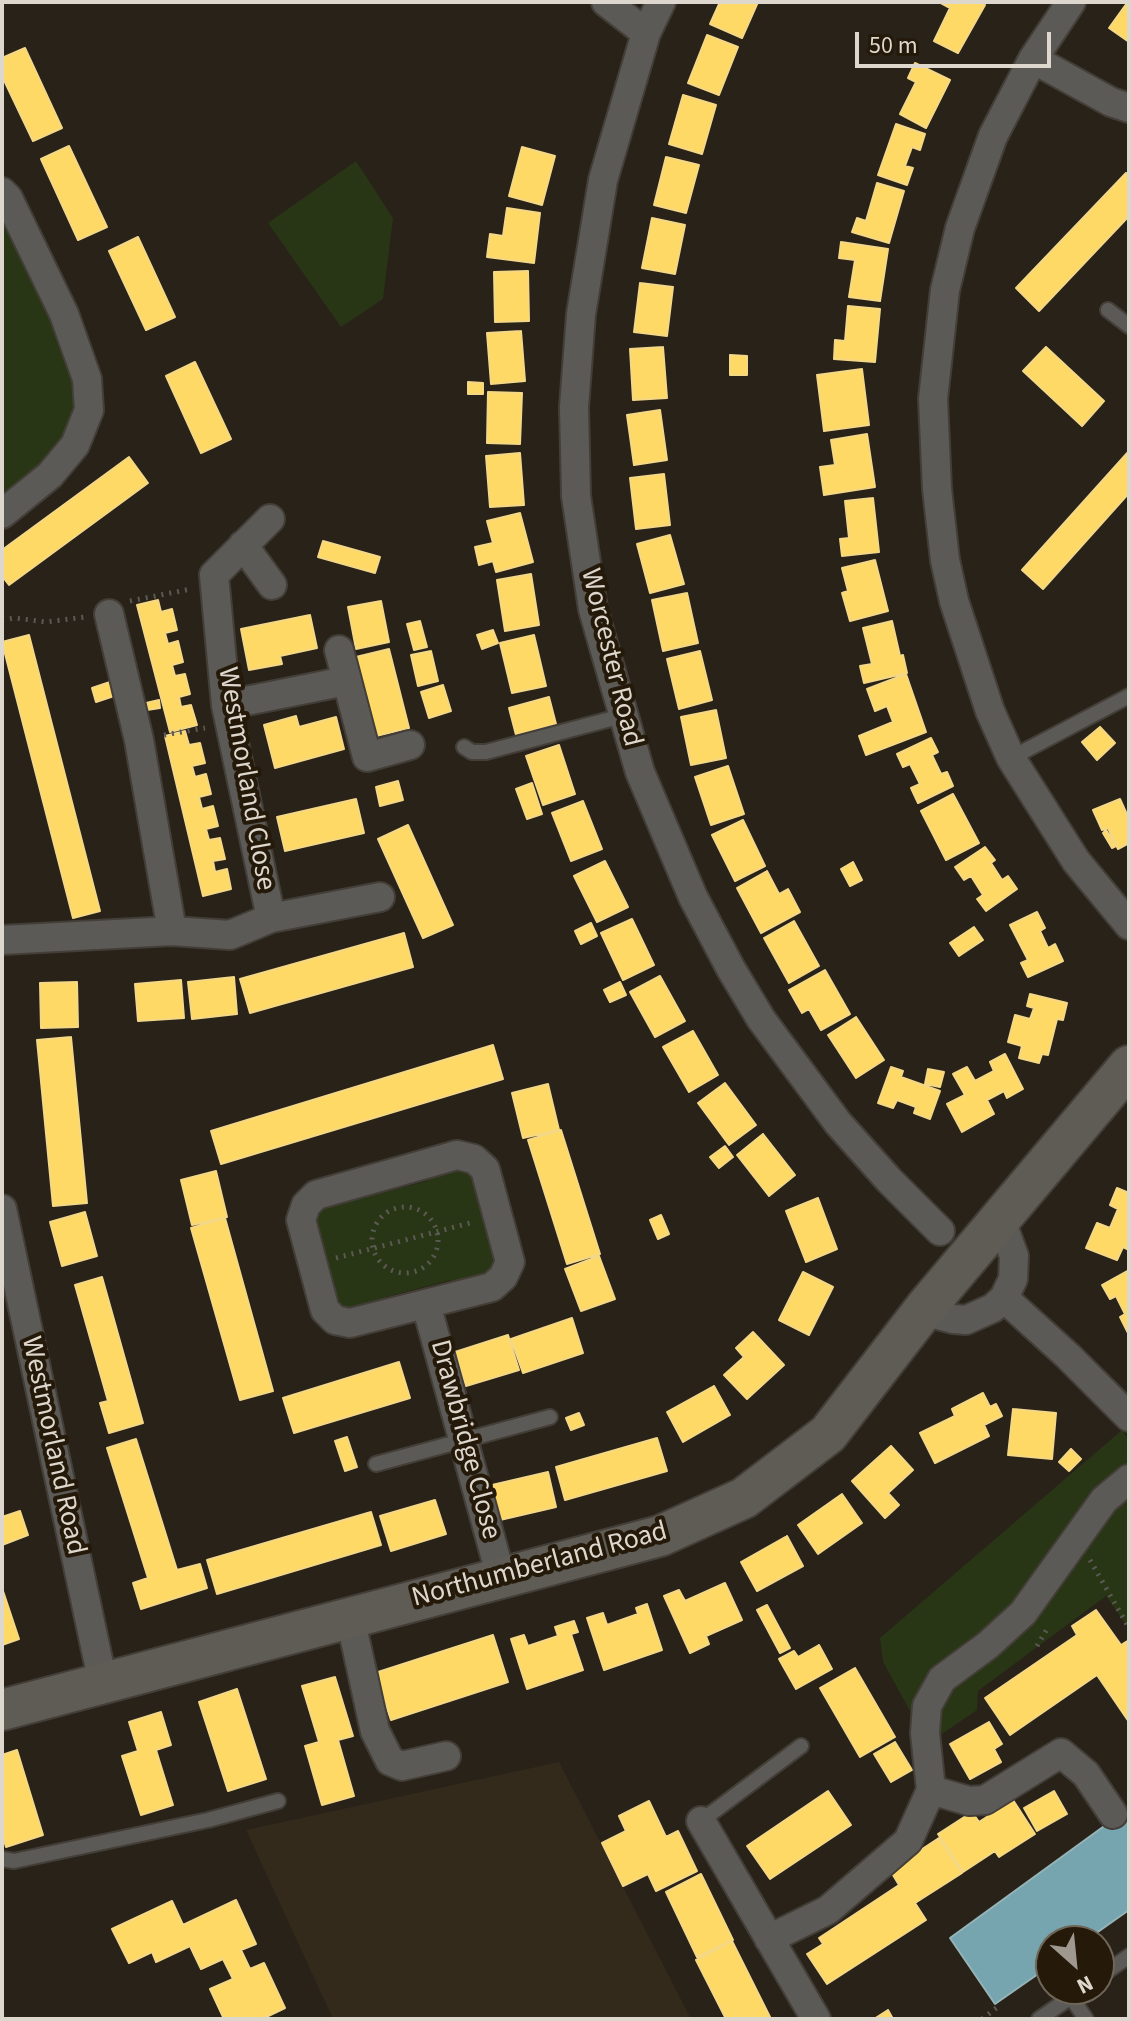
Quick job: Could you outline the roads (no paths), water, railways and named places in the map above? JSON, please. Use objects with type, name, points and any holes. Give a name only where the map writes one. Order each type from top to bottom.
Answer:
[{"type":"street","points":[[606,2],[646,33]]},
{"type":"street","name":"Worcester Road","points":[[661,2],[646,33],[603,180],[581,314],[574,407],[576,496],[593,609],[640,772],[693,897],[731,969],[761,1019],[838,1123],[940,1231]]},
{"type":"street","points":[[1071,2],[1033,59],[993,136],[960,228],[945,290],[933,399],[937,489],[945,560],[954,601],[990,711],[1011,758],[1076,861],[1129,925]]},
{"type":"street","points":[[1033,59],[1111,102],[1129,108]]},
{"type":"street","points":[[2,192],[8,198],[64,314],[87,379],[89,410],[75,445],[50,475],[2,514]]},
{"type":"street","name":"Westmorland Close","points":[[270,519],[214,575],[228,714],[271,918]]},
{"type":"street","points":[[243,545],[272,585]]},
{"type":"street","points":[[109,614],[139,740],[172,931]]},
{"type":"street","points":[[339,650],[367,757],[410,745]]},
{"type":"street","points":[[228,714],[346,681]]},
{"type":"street","name":"Westmorland Close","points":[[2,940],[172,931],[230,935],[271,918],[380,897]]},
{"type":"street","name":"Northumberland Road","points":[[2,1710],[660,1536],[744,1498],[828,1434],[926,1307],[1129,1066]]},
{"type":"street","name":"Drawbridge Close","points":[[457,1155],[474,1159],[485,1169],[510,1262],[503,1277],[492,1287],[426,1304],[350,1323],[335,1320],[325,1310],[301,1220],[306,1205],[316,1195],[457,1155]]},
{"type":"street","name":"Westmorland Road","points":[[2,1209],[103,1683]]},
{"type":"street","points":[[926,1307],[938,1315],[966,1320],[993,1308],[1004,1298],[1013,1279],[1014,1256],[1006,1234],[995,1225]]},
{"type":"street","points":[[1004,1298],[1129,1417]]},
{"type":"street","name":"Drawbridge Close","points":[[426,1304],[501,1577]]},
{"type":"street","points":[[769,1939],[828,1910],[908,1841],[931,1790],[925,1733],[927,1706],[942,1679],[988,1645],[1023,1613],[1104,1500],[1129,1479]]},
{"type":"street","points":[[350,1617],[375,1731],[390,1761],[402,1766],[446,1756]]},
{"type":"street","points":[[931,1790],[969,1801],[985,1800],[1061,1753],[1086,1774],[1113,1814]]},
{"type":"street","points":[[701,1821],[816,2019]]},
{"type":"lane","points":[[1108,310],[1129,326]]},
{"type":"lane","points":[[1011,758],[1129,696]]},
{"type":"lane","points":[[464,747],[472,752],[486,752],[622,716]]},
{"type":"lane","points":[[376,1464],[550,1417]]},
{"type":"lane","points":[[701,1821],[801,1746]]},
{"type":"lane","points":[[2,1859],[14,1861],[29,1858],[208,1820],[278,1801]]},
{"type":"lane","points":[[1039,2019],[1059,2005]]}]
